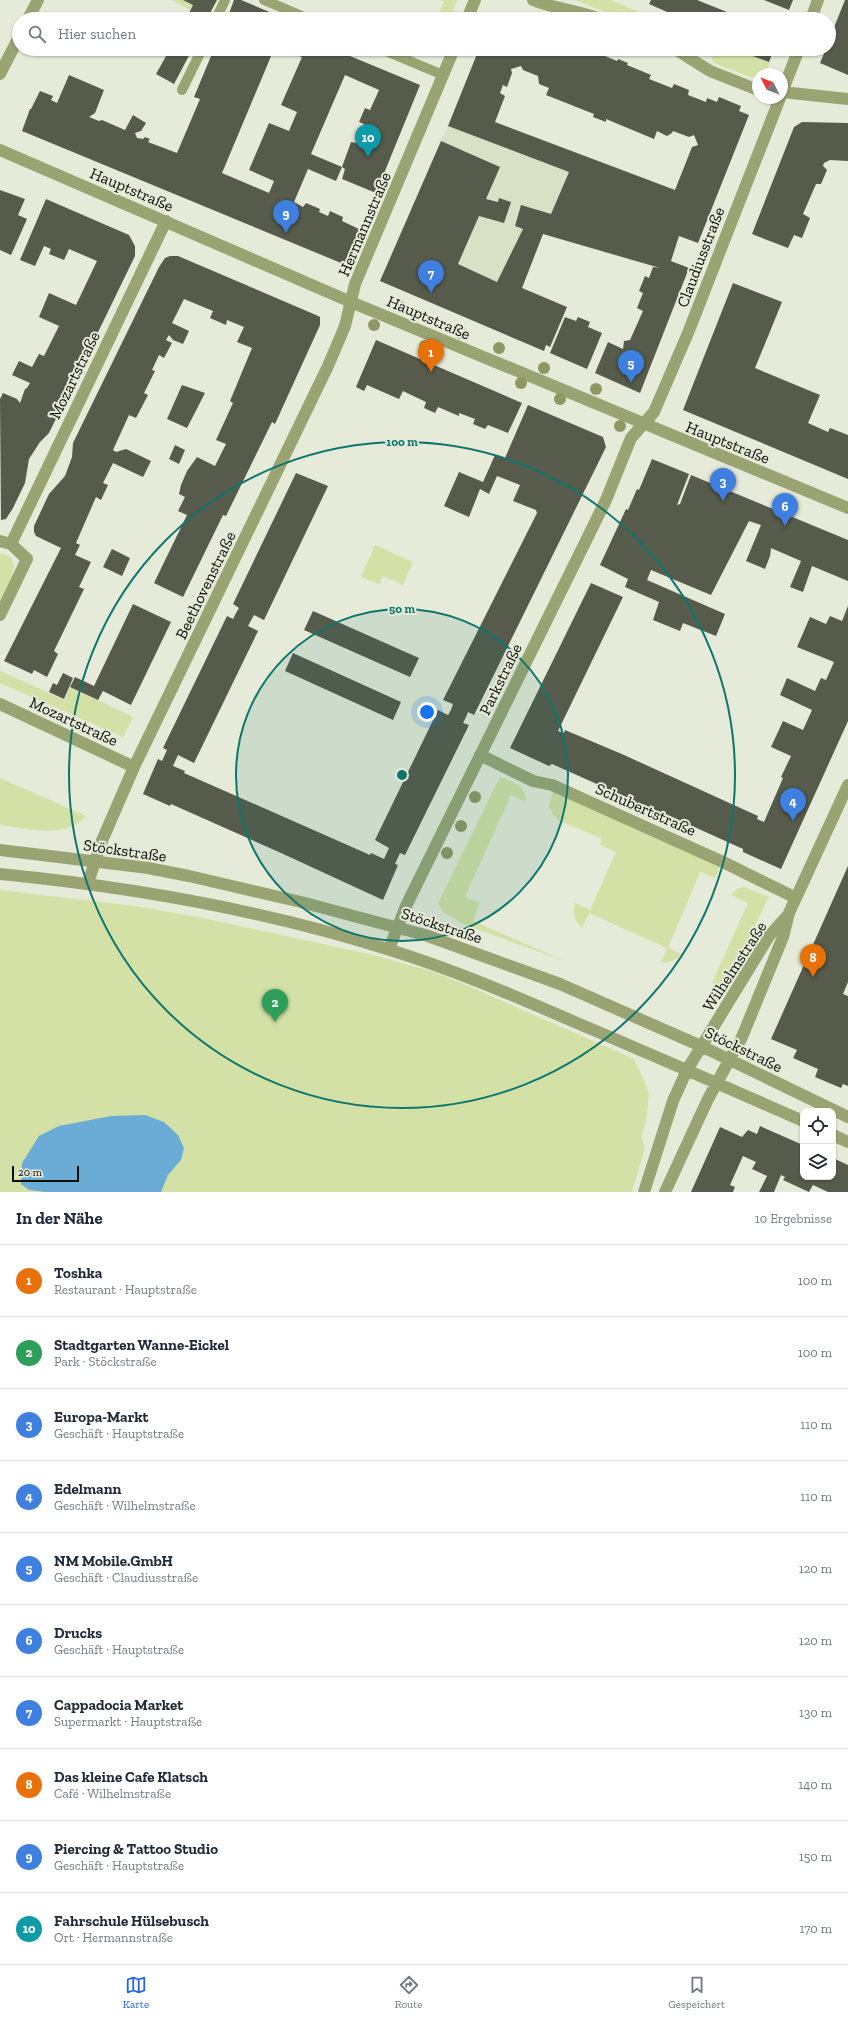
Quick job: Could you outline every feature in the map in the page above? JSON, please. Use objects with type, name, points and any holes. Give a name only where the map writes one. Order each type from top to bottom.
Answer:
[{"type":"street","points":[[32,12],[38,0]]},
{"type":"street","points":[[470,12],[475,0]]},
{"type":"street","points":[[533,0],[542,4],[579,12]]},
{"type":"street","points":[[813,12],[818,0]]},
{"type":"street","points":[[0,74],[12,51]]},
{"type":"street","name":"Hermannstraße","points":[[351,302],[355,284],[451,56]]},
{"type":"street","points":[[686,56],[710,71],[752,88]]},
{"type":"street","points":[[788,77],[796,56]]},
{"type":"street","points":[[788,93],[848,99]]},
{"type":"street","name":"Claudiusstraße","points":[[644,424],[654,412],[688,333],[778,104]]},
{"type":"street","name":"Hauptstraße","points":[[0,150],[351,302],[848,508]]},
{"type":"street","name":"Mozartstraße","points":[[0,615],[27,559],[5,542],[166,221]]},
{"type":"street","name":"Beethovenstraße","points":[[88,883],[103,836],[134,767],[328,366],[345,326],[351,302]]},
{"type":"street","name":"Parkstraße","points":[[389,949],[406,906],[606,500],[631,438],[644,424]]},
{"type":"street","name":"Mozartstraße","points":[[0,704],[134,767]]},
{"type":"street","name":"Schubertstraße","points":[[480,755],[533,781],[552,785],[723,862],[734,869],[796,898]]},
{"type":"street","name":"Wilhelmstraße","points":[[665,1192],[717,1083],[742,1037],[783,938],[789,913],[845,802],[848,785]]},
{"type":"street","name":"Stöckstraße","points":[[0,850],[94,861],[189,876],[301,902],[397,927],[451,944],[560,984],[701,1046],[848,1117]]},
{"type":"street","points":[[0,874],[88,883],[225,906],[326,930],[389,949],[483,982],[717,1083],[800,1121]]},
{"type":"street","name":"Wilhelmstraße","points":[[644,1192],[672,1101],[687,1070],[769,936],[789,913]]},
{"type":"street","points":[[836,1136],[848,1142]]},
{"type":"lane","points":[[219,12],[225,0]]},
{"type":"lane","points":[[264,0],[292,12]]},
{"type":"lane","points":[[182,90],[199,56]]},
{"type":"lane","points":[[398,56],[443,75]]},
{"type":"shaded area","points":[[448,126],[569,172],[551,214],[521,206],[515,226],[523,229],[497,282],[458,264],[479,216],[504,223],[510,202],[498,202],[486,199],[500,167],[441,141]]},
{"type":"green space","points":[[172,0],[196,0],[190,10]]},
{"type":"green space","points":[[440,0],[457,0],[453,12],[439,12],[444,2]]},
{"type":"green space","points":[[575,0],[610,0],[640,12],[605,12]]},
{"type":"green space","points":[[711,56],[753,56],[770,62],[768,68],[752,68],[752,78],[714,63]]},
{"type":"green space","points":[[375,545],[413,562],[403,585],[383,576],[379,584],[361,577]]},
{"type":"green space","points":[[0,553],[8,556],[12,560],[13,566],[10,581],[0,601]]},
{"type":"green space","points":[[0,671],[65,700],[70,687],[133,717],[123,737],[0,683]]},
{"type":"green space","points":[[500,777],[522,788],[526,797],[525,802],[511,795],[465,897],[480,903],[473,921],[565,961],[465,925],[443,912],[438,903]]},
{"type":"green space","points":[[0,778],[86,816],[68,828],[57,830],[34,830],[0,825]]},
{"type":"green space","points":[[553,791],[720,866],[715,878],[700,872],[668,948],[682,954],[670,961],[661,962],[667,948],[589,913],[582,928],[576,920],[574,913],[575,903],[590,910],[616,852],[600,845],[602,839],[560,821],[553,815],[549,805]]},
{"type":"green space","points":[[744,887],[769,897],[736,964],[722,988],[712,983],[748,903],[731,895],[737,889]]},
{"type":"green space","points":[[0,890],[135,906],[208,919],[373,955],[431,971],[634,1059],[649,1092],[646,1122],[641,1137],[645,1148],[632,1192],[0,1192]]},
{"type":"water","points":[[145,1115],[164,1122],[178,1135],[184,1148],[181,1160],[168,1175],[161,1192],[46,1192],[29,1190],[21,1184],[22,1163],[39,1136],[59,1126],[111,1116]]},
{"type":"building","points":[[183,0],[217,0],[211,12],[190,12],[193,5]]},
{"type":"building","points":[[234,0],[241,0],[269,12],[230,12]]},
{"type":"building","points":[[651,0],[697,0],[727,12],[667,12],[649,4]]},
{"type":"building","points":[[764,0],[793,0],[789,10]]},
{"type":"building","points":[[845,0],[848,0],[848,75],[820,63],[823,56],[836,56],[836,22]]},
{"type":"building","points":[[166,56],[189,56],[174,84],[156,74]]},
{"type":"building","points":[[211,56],[271,56],[222,173],[269,193],[274,181],[249,170],[269,123],[289,131],[297,112],[281,105],[302,57],[298,56],[350,56],[420,85],[376,193],[342,179],[345,169],[342,167],[336,181],[308,169],[294,202],[303,207],[306,203],[320,209],[319,212],[328,216],[330,211],[343,217],[342,221],[361,230],[349,260],[341,263],[22,131],[30,109],[40,91],[53,96],[51,100],[57,103],[69,75],[104,90],[95,113],[89,117],[99,121],[102,120],[125,130],[133,115],[146,123],[141,131],[135,133],[137,138],[143,139],[145,137],[150,139],[148,142],[177,153],[200,99],[194,97]],"holes":[[[345,75],[379,90],[370,110],[365,108],[359,122],[364,124],[361,133],[356,143],[351,142],[342,167],[311,154]]]},
{"type":"building","points":[[476,56],[605,56],[617,61],[618,59],[628,63],[627,65],[651,75],[649,79],[672,88],[674,84],[689,90],[688,95],[706,102],[707,98],[717,102],[719,97],[741,106],[739,111],[749,115],[698,243],[679,236],[671,261],[689,268],[640,393],[595,373],[608,342],[623,349],[624,341],[630,340],[643,311],[637,308],[643,293],[639,291],[645,276],[649,278],[653,267],[660,268],[543,234],[522,288],[567,307],[550,347],[546,345],[544,351],[380,281],[441,141],[500,167],[486,199],[498,202],[499,198],[511,202],[504,223],[479,216],[458,264],[497,282],[523,229],[515,226],[521,205],[551,214],[569,172],[448,126]],"holes":[[[521,66],[523,70],[538,76],[539,84],[549,88],[546,95],[594,114],[593,117],[606,122],[606,119],[654,139],[657,131],[667,136],[673,131],[689,137],[694,135],[698,145],[692,147],[675,190],[495,122],[505,96],[500,93],[503,85],[507,87],[512,73],[511,69]]]},
{"type":"building","points":[[753,56],[771,56],[769,62]]},
{"type":"building","points":[[802,122],[848,123],[848,161],[830,160],[824,163],[823,166],[827,170],[821,184],[816,184],[803,214],[810,218],[802,238],[794,235],[788,248],[752,234],[794,127]]},
{"type":"building","points":[[0,190],[25,199],[18,215],[27,219],[11,255],[0,250]]},
{"type":"building","points":[[46,199],[129,235],[135,246],[135,256],[49,433],[40,442],[29,459],[25,483],[13,508],[6,519],[1,520],[0,399],[3,393],[17,399],[20,403],[25,389],[30,383],[12,375],[19,361],[32,367],[39,354],[44,356],[59,326],[39,317],[49,293],[76,305],[97,261],[69,249],[64,260],[49,254],[51,249],[44,246],[35,266],[20,260]]},
{"type":"building","points":[[170,256],[178,256],[316,315],[320,317],[320,325],[275,424],[272,422],[226,516],[223,515],[183,597],[154,583],[187,515],[178,511],[185,497],[179,494],[181,485],[187,471],[197,457],[215,466],[226,444],[216,440],[233,403],[230,401],[252,348],[237,342],[244,327],[227,320],[226,325],[210,318],[213,311],[184,299],[172,323],[189,331],[183,344],[173,340],[169,335],[166,340],[172,343],[164,358],[159,355],[152,370],[155,371],[144,393],[148,395],[136,418],[129,415],[113,450],[116,452],[126,449],[151,461],[143,477],[113,463],[103,483],[108,485],[101,500],[96,497],[76,543],[80,545],[75,555],[91,562],[79,587],[84,589],[54,651],[58,654],[47,677],[34,670],[32,674],[4,661],[61,548],[36,536],[34,526],[49,494],[65,476],[72,457],[73,443],[159,267],[165,258]]},
{"type":"building","points":[[733,283],[782,302],[755,368],[820,395],[808,423],[828,432],[830,428],[848,435],[848,479],[683,410]]},
{"type":"building","points":[[565,317],[576,321],[578,317],[590,322],[588,327],[602,333],[587,369],[550,353]]},
{"type":"building","points":[[376,340],[522,403],[508,433],[488,425],[485,429],[473,424],[475,419],[459,413],[459,416],[438,407],[435,413],[424,408],[426,402],[403,391],[399,399],[367,385],[364,391],[356,387]]},
{"type":"building","points":[[182,385],[205,393],[187,428],[167,419]]},
{"type":"building","points":[[528,405],[603,437],[606,447],[474,715],[468,712],[463,723],[469,725],[405,855],[400,853],[395,864],[398,865],[383,900],[171,804],[170,806],[143,794],[158,759],[162,761],[167,750],[163,748],[227,616],[233,619],[239,608],[233,604],[296,473],[328,486],[264,620],[254,615],[248,626],[258,631],[194,763],[178,755],[173,766],[185,771],[184,773],[370,855],[371,853],[384,859],[389,848],[375,840],[438,710],[448,715],[451,710],[453,704],[443,700],[537,513],[536,510],[513,501],[520,485],[497,476],[489,494],[480,489],[469,517],[444,506],[459,472],[483,482],[495,455],[505,458]]},
{"type":"building","points":[[175,445],[185,450],[179,464],[169,459]]},
{"type":"building","points":[[652,459],[689,474],[677,505],[680,504],[691,475],[848,540],[848,581],[812,566],[803,592],[790,587],[801,561],[771,548],[770,556],[765,569],[746,561],[761,525],[749,521],[711,595],[651,570],[647,580],[725,614],[716,636],[683,623],[680,631],[653,620],[659,602],[625,587],[628,579],[600,565],[626,509],[628,510],[637,489],[639,490]]},
{"type":"building","points":[[112,549],[130,558],[122,576],[103,567]]},
{"type":"building","points":[[591,583],[623,597],[558,731],[564,733],[565,730],[624,755],[758,816],[757,819],[764,822],[783,778],[781,777],[791,756],[771,747],[783,721],[803,730],[812,710],[780,695],[787,678],[815,691],[821,678],[826,680],[834,662],[797,647],[810,617],[826,624],[830,616],[842,621],[848,606],[848,721],[781,869],[743,852],[743,849],[659,811],[645,811],[635,801],[552,764],[549,766],[510,748]]},
{"type":"building","points":[[133,604],[171,622],[131,705],[103,691],[98,700],[70,687],[75,677],[94,686]]},
{"type":"building","points":[[313,611],[419,658],[410,677],[304,630]]},
{"type":"building","points":[[293,653],[401,702],[393,720],[285,671]]},
{"type":"building","points":[[63,673],[73,678],[64,699],[49,692],[53,683],[57,685]]},
{"type":"building","points":[[848,866],[848,982],[843,994],[848,996],[848,1086],[843,1084],[841,1088],[815,1077],[818,1069],[793,1058],[797,1050],[771,1039]]},
{"type":"building","points":[[760,1126],[800,1144],[800,1180],[836,1180],[836,1159],[848,1165],[848,1192],[828,1192],[813,1185],[809,1192],[783,1180],[785,1177],[781,1175],[774,1192],[759,1192],[767,1176],[752,1169],[756,1162],[743,1156],[730,1185],[735,1187],[733,1192],[691,1192],[720,1127],[742,1137],[748,1130],[757,1134]]},
{"type":"place","name":"Fahrschule Hülsebusch","points":[[368,157]]},
{"type":"place","name":"Piercing & Tattoo Studio","points":[[286,233]]},
{"type":"place","name":"Cappadocia Market","points":[[431,293]]},
{"type":"place","name":"Toshka","points":[[431,372]]},
{"type":"place","name":"NM Mobile.GmbH","points":[[631,383]]},
{"type":"place","name":"Europa-Markt","points":[[723,501]]},
{"type":"place","name":"Drucks","points":[[785,526]]},
{"type":"place","name":"Edelmann","points":[[793,821]]},
{"type":"place","name":"Das kleine Cafe Klatsch","points":[[813,977]]},
{"type":"place","name":"Stadtgarten Wanne-Eickel","points":[[275,1022]]}]
